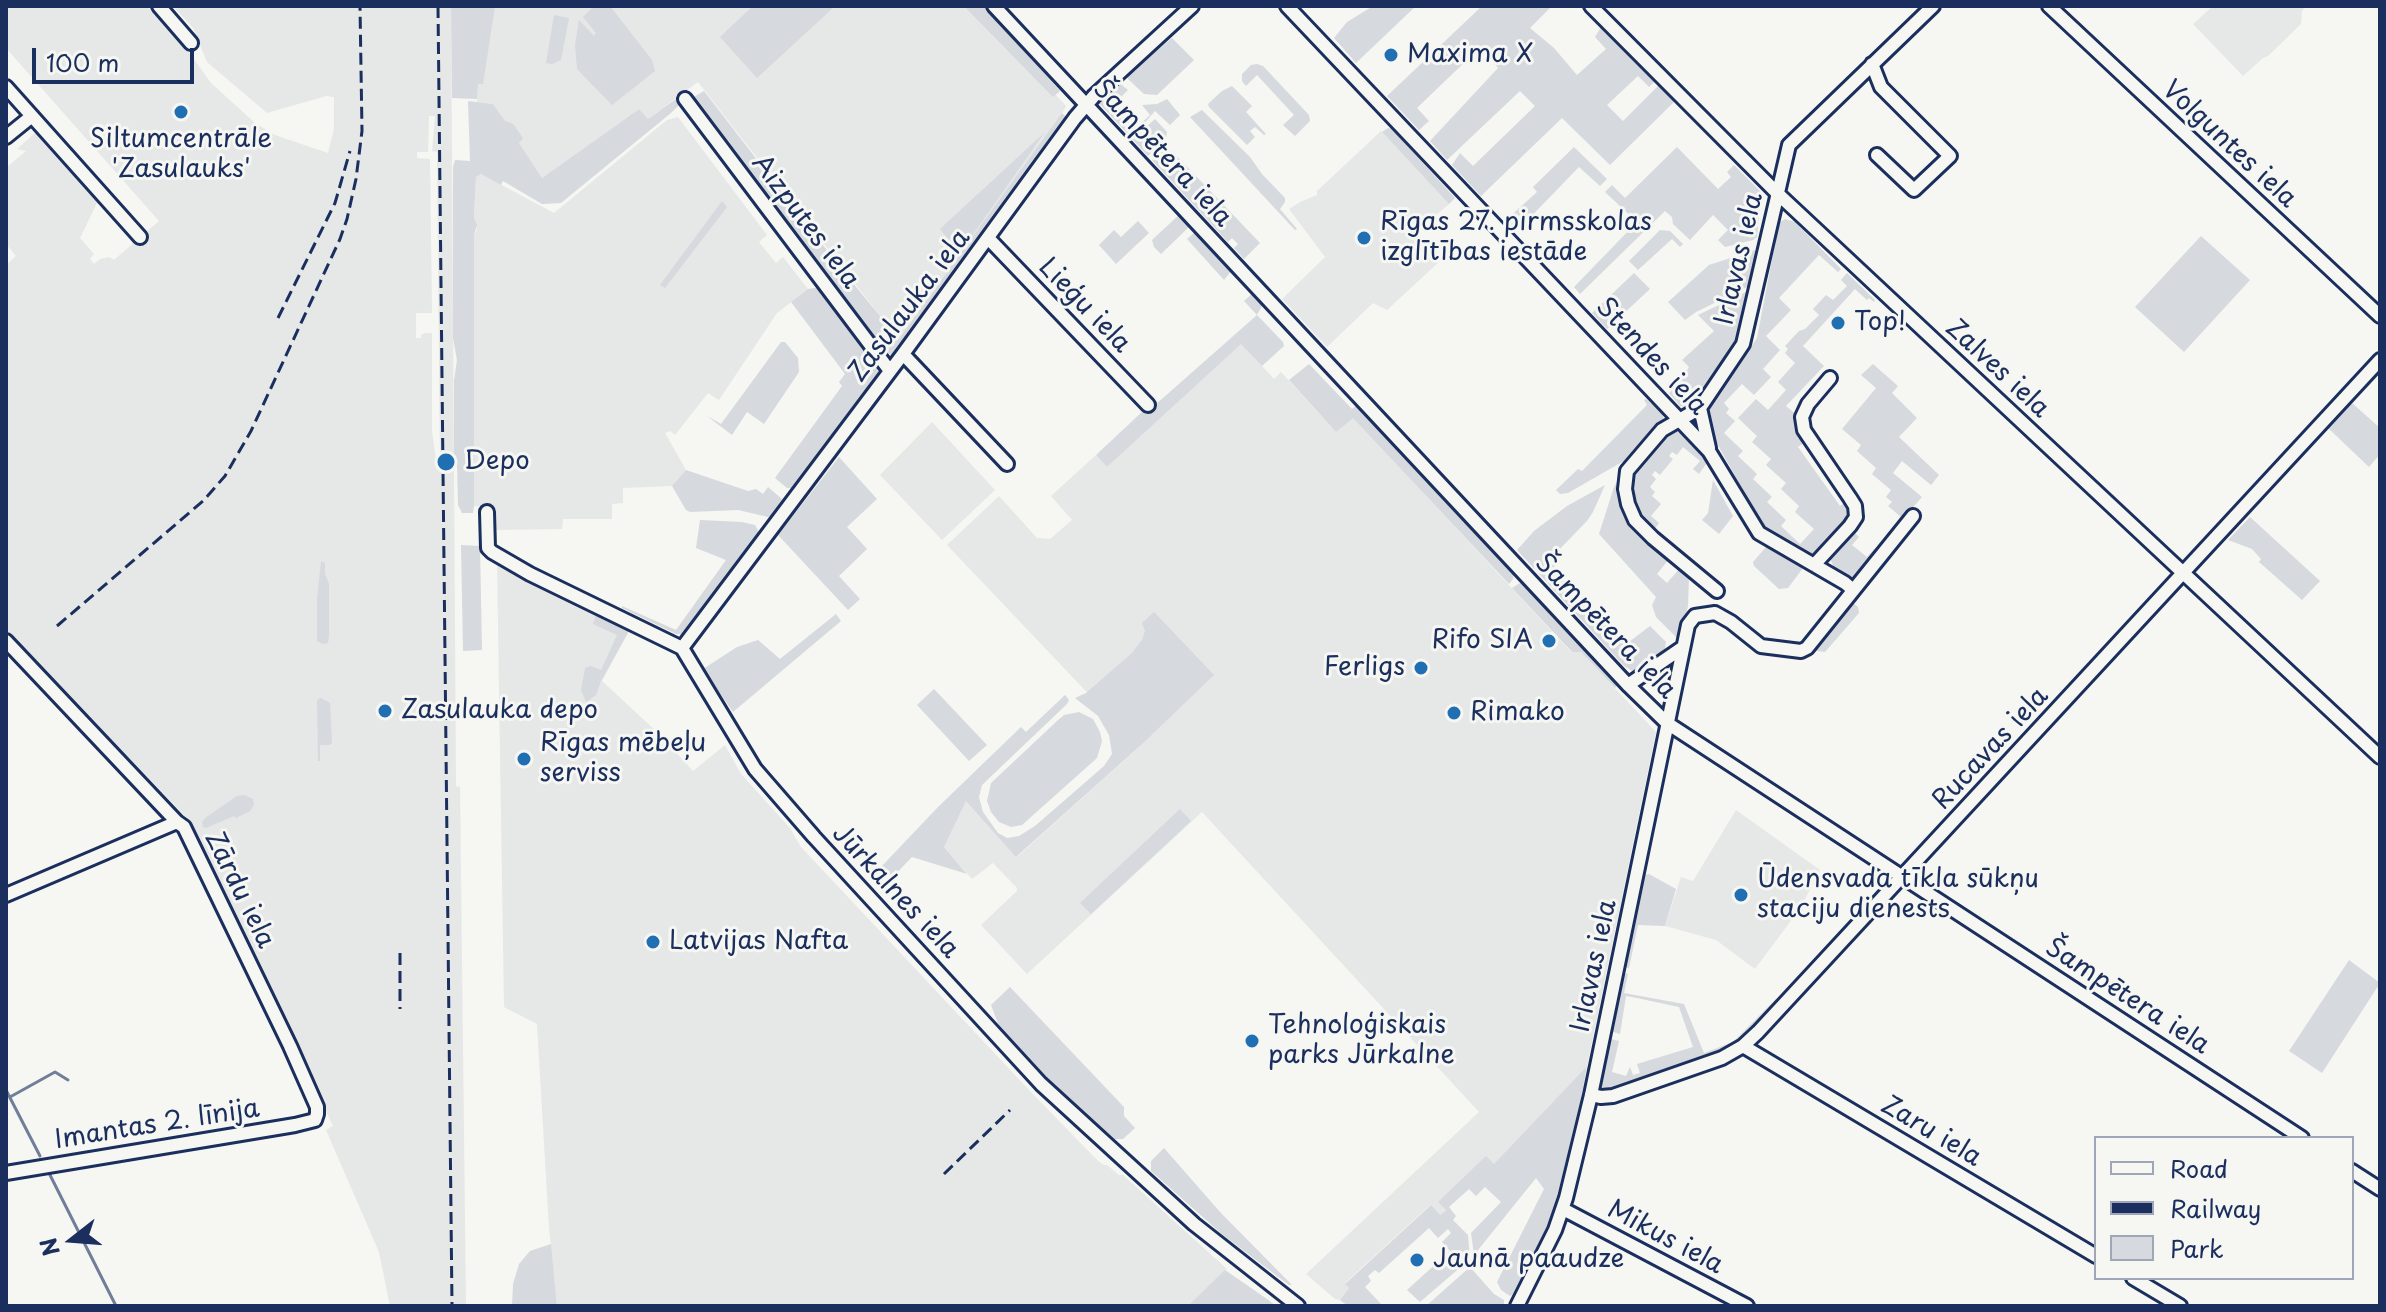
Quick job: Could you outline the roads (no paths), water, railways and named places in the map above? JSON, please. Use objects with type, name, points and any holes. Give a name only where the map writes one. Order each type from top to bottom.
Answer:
[{"type":"street","points":[[159,6],[191,43]]},
{"type":"street","name":"Šampētera iela","points":[[994,6],[1628,685],[1667,723],[2299,1136]]},
{"type":"street","name":"Zasulauka iela","points":[[682,648],[1085,105],[1192,6]]},
{"type":"street","name":"Stendes iela","points":[[1287,6],[1709,451],[1759,533],[1852,589]]},
{"type":"street","name":"Zalves iela","points":[[1591,6],[1777,193],[2380,757]]},
{"type":"street","name":"Irlavas iela","points":[[1717,591],[1635,520],[1625,489],[1627,471],[1662,430],[1700,408],[1745,339],[1789,145],[1933,6]]},
{"type":"street","name":"Volguntes iela","points":[[2049,6],[2380,316]]},
{"type":"street","points":[[1872,64],[1881,87]]},
{"type":"street","points":[[1860,75],[1881,87],[1950,156],[1914,190],[1877,155]]},
{"type":"street","points":[[6,87],[140,237]]},
{"type":"street","name":"Aizputes iela","points":[[685,99],[890,371]]},
{"type":"street","points":[[6,137],[32,116]]},
{"type":"street","name":"Lieģu iela","points":[[988,238],[1148,405]]},
{"type":"street","points":[[903,354],[1007,464]]},
{"type":"street","name":"Rucavas iela","points":[[1591,1095],[1613,1096],[1722,1058],[1743,1046],[2380,360]]},
{"type":"street","points":[[1814,565],[1856,517],[1855,506],[1804,430],[1802,417],[1808,404],[1830,378]]},
{"type":"street","points":[[1700,408],[1709,451]]},
{"type":"street","points":[[487,512],[488,548],[492,552],[530,574],[682,648]]},
{"type":"street","points":[[1852,589],[1913,516]]},
{"type":"street","name":"Irlavas iela","points":[[1517,1306],[1563,1209],[1591,1095],[1688,625],[1695,616],[1715,613],[1761,646],[1801,651],[1811,644],[1852,589]]},
{"type":"street","name":"Zārdu iela","points":[[6,641],[184,827],[290,1046],[317,1107],[315,1120]]},
{"type":"street","name":"Jūrkalnes iela","points":[[682,648],[755,769],[1041,1084],[1194,1224],[1298,1306]]},
{"type":"street","points":[[1628,685],[1682,648]]},
{"type":"street","points":[[6,895],[177,822]]},
{"type":"street","name":"Zaru iela","points":[[1743,1046],[2094,1255]]},
{"type":"street","name":"Imantas 2. līnija","points":[[6,1173],[315,1120]]},
{"type":"street","points":[[2354,1172],[2380,1189]]},
{"type":"street","name":"Mikus iela","points":[[1563,1209],[1747,1306]]},
{"type":"street","points":[[2136,1280],[2180,1306]]},
{"type":"waterway","points":[[10,1097],[55,1072],[68,1080]]},
{"type":"waterway","points":[[6,1090],[40,1156]]},
{"type":"waterway","points":[[49,1173],[116,1306]]},
{"type":"railway","points":[[57,626],[203,501],[225,476],[251,431],[347,219],[362,131],[360,6]]},
{"type":"railway","points":[[438,6],[452,1306]]},
{"type":"railway","points":[[278,318],[335,203],[350,151]]},
{"type":"railway","points":[[400,953],[400,1009]]},
{"type":"railway","points":[[944,1174],[1010,1110]]},
{"type":"place","name":"Maxima X","points":[[1391,55]]},
{"type":"place","name":"Siltumcentrāle 'Zasulauks'","points":[[181,112]]},
{"type":"place","name":"Rīgas 27. pirmsskolas izglītības iestāde","points":[[1364,238]]},
{"type":"place","name":"Top!","points":[[1838,323]]},
{"type":"place","name":"Depo","points":[[446,462]]},
{"type":"place","name":"Rifo SIA","points":[[1549,641]]},
{"type":"place","name":"Ferligs","points":[[1421,668]]},
{"type":"place","name":"Zasulauka depo","points":[[385,711]]},
{"type":"place","name":"Rimako","points":[[1454,713]]},
{"type":"place","name":"Rīgas mēbeļu serviss","points":[[524,759]]},
{"type":"place","name":"Ūdensvada tīkla sūkņu staciju dienests","points":[[1741,895]]},
{"type":"place","name":"Latvijas Nafta","points":[[653,942]]},
{"type":"place","name":"Tehnoloģiskais parks Jūrkalne","points":[[1252,1041]]},
{"type":"place","name":"Jaunā paaudze","points":[[1417,1260]]}]
